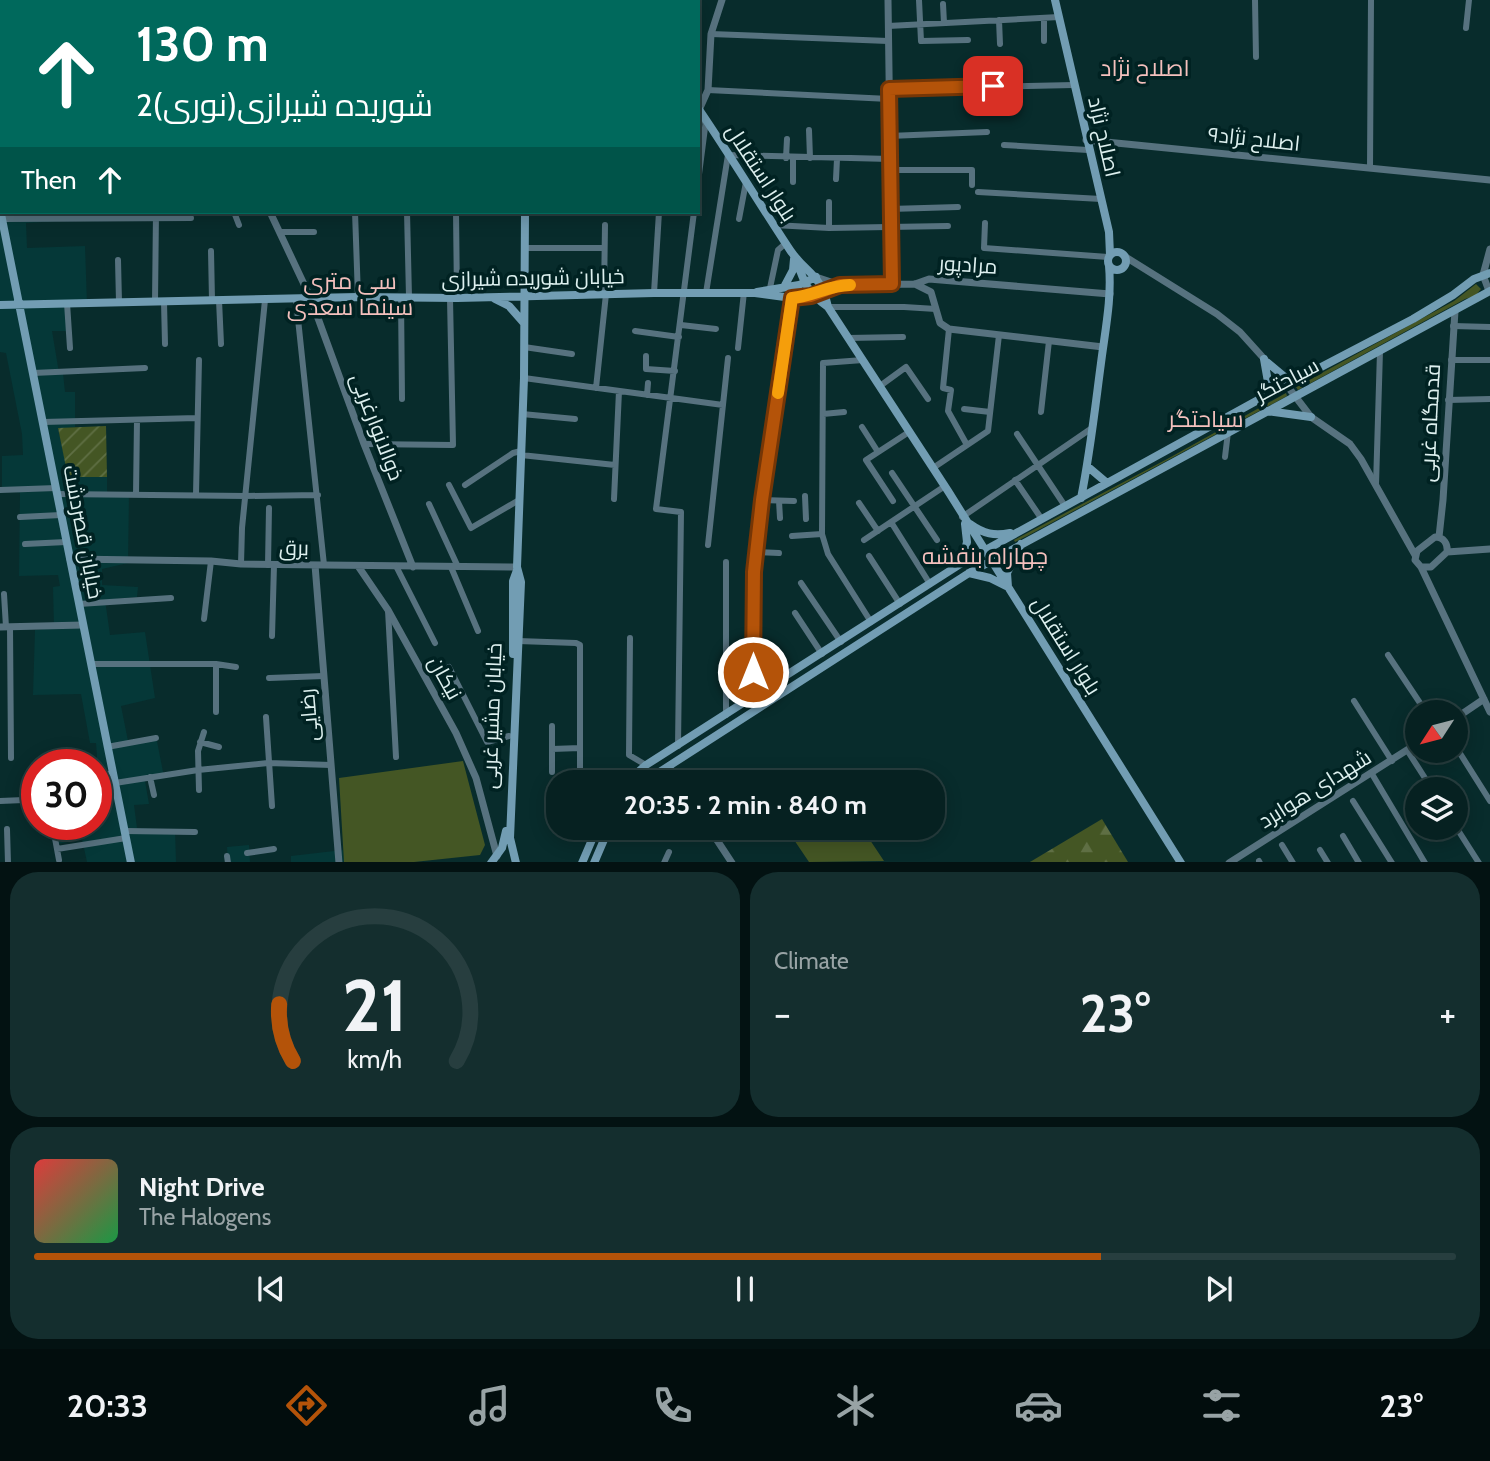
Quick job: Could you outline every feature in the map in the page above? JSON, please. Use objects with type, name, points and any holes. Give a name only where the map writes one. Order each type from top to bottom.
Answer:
[{"type":"main road","name":"اصلاح نژاد","points":[[1055,0],[1111,241]]},
{"type":"main road","name":"بلوار استقلال","points":[[702,120],[786,243],[811,296],[828,307]]},
{"type":"main road","name":"خیابان قصردشت","points":[[1,214],[131,862]]},
{"type":"main road","name":"خیابان مشیر غربی","points":[[500,854],[506,838],[513,581],[517,567],[524,378],[525,214]]},
{"type":"main road","points":[[1080,498],[1087,466],[1110,290],[1111,241]]},
{"type":"main road","points":[[1111,241],[1122,261]]},
{"type":"main road","points":[[1109,259],[1115,252],[1122,261]]},
{"type":"main road","name":"بلوار استقلال","points":[[794,256],[816,277],[824,290],[828,307],[945,486],[1180,862]]},
{"type":"main road","points":[[784,287],[793,270],[794,256]]},
{"type":"main road","points":[[1109,259],[1114,269],[1122,261]]},
{"type":"main road","points":[[1110,290],[1122,261]]},
{"type":"main road","name":"سیاحتگر","points":[[640,770],[984,550],[1258,400],[1413,319],[1486,274]]},
{"type":"main road","name":"خیابان شوریده شیرازی","points":[[755,292],[804,283],[816,277]]},
{"type":"main road","name":"خیابان شوریده شیرازی","points":[[0,305],[744,292],[792,298],[811,296],[824,290]]},
{"type":"main road","name":"سیاحتگر","points":[[662,770],[969,573],[1022,542],[1489,291]]},
{"type":"main road","points":[[492,298],[509,306],[524,323]]},
{"type":"main road","points":[[1413,319],[1419,330]]},
{"type":"main road","points":[[1266,361],[1286,377],[1304,376]]},
{"type":"main road","points":[[1258,400],[1268,382],[1266,361]]},
{"type":"main road","points":[[1267,411],[1311,418]]},
{"type":"main road","points":[[1087,466],[1107,483]]},
{"type":"main road","points":[[964,519],[981,532],[995,535],[1016,532]]},
{"type":"main road","points":[[962,563],[967,542],[964,519]]},
{"type":"main road","points":[[1008,587],[1007,573],[1022,542]]},
{"type":"main road","name":"خیابان مشیر غربی","points":[[500,854],[513,747],[521,582],[517,567]]},
{"type":"main road","points":[[969,573],[990,578],[1008,587]]},
{"type":"main road","points":[[778,682],[784,692]]},
{"type":"main road","points":[[582,862],[592,840]]},
{"type":"main road","points":[[594,862],[604,840]]},
{"type":"street","points":[[700,107],[708,90],[711,34],[722,0]]},
{"type":"street","points":[[888,0],[892,284]]},
{"type":"street","points":[[919,0],[921,41],[968,40]]},
{"type":"street","points":[[1255,0],[1256,57]]},
{"type":"street","points":[[1370,168],[1371,0]]},
{"type":"street","points":[[1466,28],[1469,0]]},
{"type":"street","points":[[943,4],[944,23]]},
{"type":"street","points":[[888,26],[1059,17]]},
{"type":"street","points":[[1044,18],[1044,41]]},
{"type":"street","points":[[999,20],[1000,44]]},
{"type":"street","points":[[711,34],[888,41]]},
{"type":"street","points":[[889,89],[1074,85]]},
{"type":"street","points":[[708,90],[889,99]]},
{"type":"street","points":[[700,151],[702,120]]},
{"type":"street","points":[[808,130],[810,158]]},
{"type":"street","points":[[889,136],[987,132]]},
{"type":"street","points":[[787,139],[793,181]]},
{"type":"street","name":"اصلاح نژاد۹","points":[[1086,140],[1490,180]]},
{"type":"street","points":[[1004,145],[1088,150]]},
{"type":"street","points":[[706,293],[728,155],[890,159]]},
{"type":"street","points":[[836,179],[837,159]]},
{"type":"street","points":[[890,170],[972,170],[972,185]]},
{"type":"street","points":[[739,219],[746,183]]},
{"type":"street","points":[[978,192],[1101,199]]},
{"type":"street","points":[[829,202],[829,228]]},
{"type":"street","points":[[890,209],[958,207]]},
{"type":"street","points":[[235,214],[239,225]]},
{"type":"street","name":"ذوالانوارغربی","points":[[271,214],[311,299],[413,567]]},
{"type":"street","points":[[355,214],[358,298]]},
{"type":"street","points":[[402,399],[407,214]]},
{"type":"street","points":[[364,444],[453,445],[456,214]]},
{"type":"street","points":[[654,293],[659,214]]},
{"type":"street","points":[[678,746],[681,512],[656,509],[694,214]]},
{"type":"street","points":[[2,219],[156,215],[191,218]]},
{"type":"street","points":[[156,215],[165,344]]},
{"type":"street","points":[[985,223],[984,248],[1109,259]]},
{"type":"street","points":[[774,225],[829,228],[948,226]]},
{"type":"street","points":[[596,388],[605,294],[605,226]]},
{"type":"street","points":[[280,232],[314,232]]},
{"type":"street","points":[[769,288],[778,250],[786,243]]},
{"type":"street","points":[[524,248],[604,248]]},
{"type":"street","points":[[1489,291],[1486,274],[1490,249]]},
{"type":"street","points":[[211,251],[221,344]]},
{"type":"street","points":[[118,260],[119,302]]},
{"type":"street","points":[[1122,261],[1137,262],[1240,332],[1287,385],[1311,418],[1350,444],[1362,458],[1415,555],[1490,712]]},
{"type":"street","points":[[816,277],[840,285]]},
{"type":"street","name":"مرادپور","points":[[915,284],[929,279],[1110,290]]},
{"type":"street","points":[[824,290],[840,285],[915,284]]},
{"type":"street","name":"مرادپور","points":[[915,284],[932,292],[940,323],[949,329]]},
{"type":"street","points":[[738,348],[744,292]]},
{"type":"street","points":[[753,697],[754,572],[792,298]]},
{"type":"street","points":[[241,564],[265,300]]},
{"type":"street","points":[[296,300],[324,565]]},
{"type":"street","points":[[67,303],[70,348]]},
{"type":"street","points":[[828,307],[936,309]]},
{"type":"street","name":"قدمگاه غربی","points":[[1439,537],[1455,311]]},
{"type":"street","points":[[681,326],[716,330]]},
{"type":"street","points":[[1453,326],[1490,327]]},
{"type":"street","points":[[967,445],[948,411],[951,390],[943,388],[949,329],[1103,347]]},
{"type":"street","points":[[635,331],[679,337]]},
{"type":"street","points":[[933,468],[988,431],[999,335]]},
{"type":"street","points":[[848,338],[903,337]]},
{"type":"street","points":[[1041,412],[1049,341]]},
{"type":"street","points":[[524,347],[572,354]]},
{"type":"street","points":[[1376,487],[1380,351]]},
{"type":"street","points":[[646,356],[646,369],[675,371]]},
{"type":"street","points":[[708,545],[727,358]]},
{"type":"street","points":[[196,494],[198,360]]},
{"type":"street","points":[[863,360],[823,363],[822,534],[828,554],[871,622]]},
{"type":"street","points":[[1451,360],[1490,360]]},
{"type":"street","points":[[880,386],[906,367],[928,399]]},
{"type":"street","points":[[33,373],[145,368]]},
{"type":"street","points":[[524,378],[723,405]]},
{"type":"street","points":[[647,395],[648,383]]},
{"type":"street","points":[[614,499],[619,391]]},
{"type":"street","points":[[1448,400],[1490,399]]},
{"type":"street","points":[[964,409],[990,412]]},
{"type":"street","points":[[823,414],[844,412]]},
{"type":"street","points":[[522,414],[575,419]]},
{"type":"street","points":[[43,422],[198,418]]},
{"type":"street","points":[[136,420],[136,495]]},
{"type":"street","points":[[862,427],[878,452]]},
{"type":"street","points":[[964,519],[1092,428]]},
{"type":"street","points":[[893,501],[866,460],[909,432]]},
{"type":"street","points":[[1225,457],[1228,432]]},
{"type":"street","points":[[1017,434],[1065,506]]},
{"type":"street","points":[[465,485],[513,453],[615,465]]},
{"type":"street","points":[[892,473],[937,540]]},
{"type":"street","points":[[1016,480],[1041,518]]},
{"type":"street","points":[[449,485],[471,528],[519,499]]},
{"type":"street","points":[[864,540],[945,486]]},
{"type":"street","points":[[0,490],[136,495],[318,495]]},
{"type":"street","points":[[805,496],[806,519]]},
{"type":"street","points":[[762,500],[794,501]]},
{"type":"street","points":[[779,500],[780,518]]},
{"type":"street","points":[[859,503],[878,531]]},
{"type":"street","points":[[429,505],[478,631]]},
{"type":"street","points":[[805,506],[822,505]]},
{"type":"street","points":[[269,508],[272,636]]},
{"type":"street","points":[[20,517],[61,515]]},
{"type":"street","points":[[891,522],[930,584]]},
{"type":"street","points":[[792,536],[822,534]]},
{"type":"street","points":[[1415,555],[1425,543],[1439,537],[1446,542],[1447,552]]},
{"type":"street","points":[[26,544],[66,542]]},
{"type":"street","points":[[1427,581],[1431,567],[1447,552],[1490,550]]},
{"type":"street","points":[[756,552],[779,554]]},
{"type":"street","points":[[869,556],[900,604]]},
{"type":"street","name":"برق","points":[[70,559],[211,561],[271,565],[517,567]]},
{"type":"street","points":[[204,619],[211,561]]},
{"type":"street","points":[[726,562],[726,715]]},
{"type":"street","name":"رضایی","points":[[315,565],[339,862]]},
{"type":"street","name":"نیکان","points":[[358,566],[388,610],[456,733],[476,778],[500,854]]},
{"type":"street","points":[[396,566],[435,643]]},
{"type":"street","points":[[1421,567],[1431,567]]},
{"type":"street","points":[[801,583],[842,642]]},
{"type":"street","points":[[4,594],[11,758]]},
{"type":"street","points":[[79,604],[171,598]]},
{"type":"street","points":[[388,610],[396,757]]},
{"type":"street","points":[[795,613],[822,654]]},
{"type":"street","points":[[5,627],[83,625]]},
{"type":"street","points":[[629,638],[629,755],[646,765]]},
{"type":"street","points":[[518,641],[580,645],[580,770]]},
{"type":"street","points":[[1388,655],[1418,700]]},
{"type":"street","points":[[92,664],[216,664],[236,667]]},
{"type":"street","points":[[216,664],[216,712]]},
{"type":"street","points":[[449,667],[487,742],[509,736]]},
{"type":"street","points":[[270,678],[324,676]]},
{"type":"street","points":[[1468,710],[1484,699]]},
{"type":"street","points":[[1354,701],[1392,761]]},
{"type":"street","points":[[0,713],[10,712]]},
{"type":"street","points":[[265,717],[272,806]]},
{"type":"street","points":[[552,726],[552,770]]},
{"type":"street","points":[[199,790],[200,742],[204,732]]},
{"type":"street","points":[[107,747],[156,738]]},
{"type":"street","points":[[200,742],[219,747]]},
{"type":"street","points":[[552,749],[580,748]]},
{"type":"street","name":"شهدای هوابرد","points":[[1231,862],[1405,751]]},
{"type":"street","points":[[114,779],[268,763],[331,765]]},
{"type":"street","points":[[1466,763],[1490,801]]},
{"type":"street","points":[[668,766],[671,770]]},
{"type":"street","points":[[1372,774],[1424,862]]},
{"type":"street","points":[[150,777],[154,795]]},
{"type":"street","points":[[0,801],[21,800]]},
{"type":"street","points":[[1353,801],[1391,862]]},
{"type":"street","points":[[7,829],[8,862]]},
{"type":"street","points":[[57,849],[125,835],[195,832]]},
{"type":"street","points":[[1343,836],[1358,862]]},
{"type":"street","points":[[55,840],[59,860]]},
{"type":"street","points":[[717,840],[731,862]]},
{"type":"street","points":[[1464,840],[1478,862]]},
{"type":"street","points":[[1282,845],[1292,862]]},
{"type":"street","points":[[248,862],[247,852],[274,849]]},
{"type":"street","points":[[1320,850],[1327,862]]},
{"type":"street","points":[[664,862],[669,852]]},
{"type":"shaded area","points":[[0,214],[57,214],[58,221],[26,223],[27,248],[85,246],[87,304],[67,305],[68,331],[52,331],[65,392],[75,392],[75,427],[58,429],[69,477],[107,477],[107,495],[129,494],[128,563],[102,569],[102,585],[138,587],[137,597],[105,600],[110,635],[145,632],[155,698],[121,706],[128,741],[156,736],[164,777],[145,781],[149,804],[134,805],[137,828],[175,830],[176,862],[87,862],[82,840],[112,840],[112,749],[96,749],[96,743],[90,743],[81,694],[33,695],[35,630],[54,628],[53,587],[60,586],[58,575],[19,576],[20,493],[2,489],[2,456],[23,455],[22,434],[6,353],[0,352]]},
{"type":"shaded area","points":[[57,840],[77,840],[58,844]]},
{"type":"shaded area","points":[[249,845],[250,862],[228,862],[227,847]]},
{"type":"shaded area","points":[[343,850],[344,862],[291,862],[291,856]]},
{"type":"green space","points":[[1476,284],[1481,289],[1475,296],[1298,390],[1296,387],[1454,301]]},
{"type":"green space","points":[[1286,393],[1287,396],[1015,542],[1014,540]]},
{"type":"green space","points":[[106,426],[107,477],[68,477],[58,428]]},
{"type":"green space","points":[[463,761],[485,845],[480,855],[414,862],[344,862],[339,778]]},
{"type":"green space","points":[[1102,819],[1128,862],[1030,862]]},
{"type":"green space","points":[[794,840],[870,840],[884,861],[809,862]]},
{"type":"slow traffic","points":[[778,393],[792,298],[811,296],[840,285],[850,285]]},
{"type":"district","name":"اصلاح نژاد","points":[[1145,68]]},
{"type":"district","name":"سی متری سینما سعدی","points":[[350,294]]},
{"type":"district","name":"سیاحتگر","points":[[1206,419]]},
{"type":"district","name":"چهاراه بنفشه","points":[[985,556]]},
{"type":"route","points":[[753,672],[754,572],[792,298],[811,296],[840,285],[892,284],[889,89],[993,86]]}]
